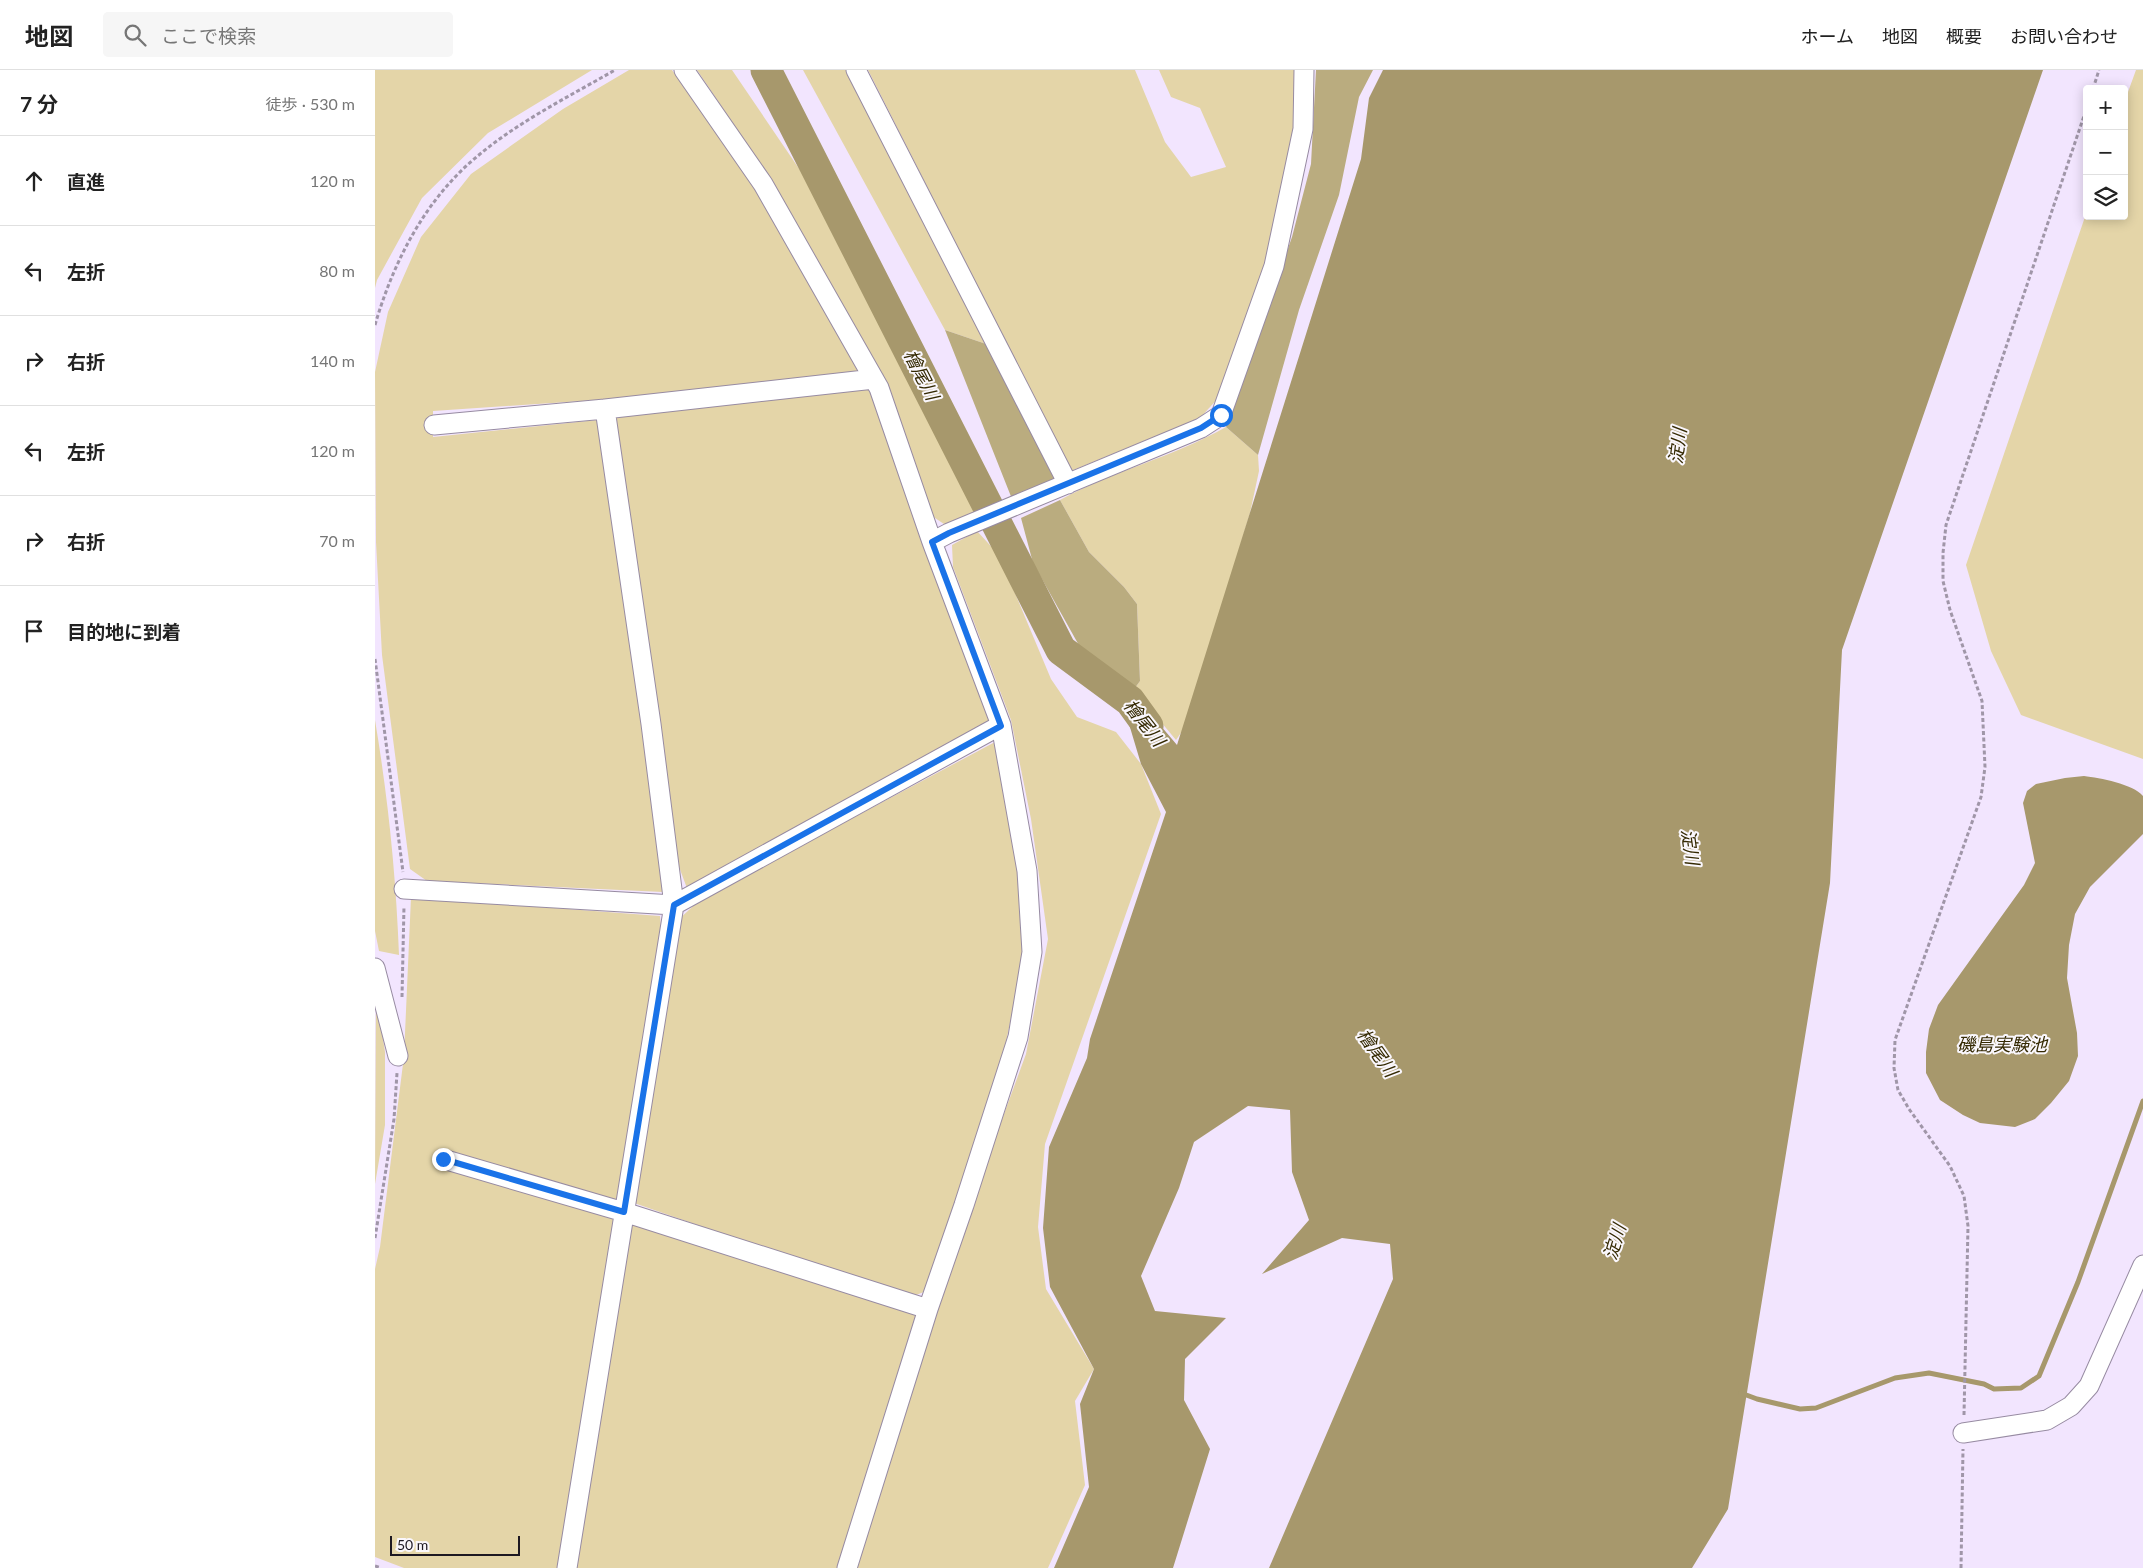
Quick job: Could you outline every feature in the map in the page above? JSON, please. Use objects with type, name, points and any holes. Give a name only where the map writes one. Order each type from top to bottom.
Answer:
[{"type":"lane","points":[[684,70],[763,184],[879,388],[932,542],[1001,726],[1027,871],[1033,952],[1017,1038],[964,1205],[928,1310],[847,1568]]},
{"type":"lane","points":[[856,70],[1068,484]]},
{"type":"lane","points":[[932,542],[949,533],[1201,428],[1221,415],[1274,266],[1303,128],[1304,70]]},
{"type":"lane","points":[[434,425],[605,410],[874,379]]},
{"type":"lane","points":[[567,1568],[674,905],[652,734],[605,410]]},
{"type":"lane","points":[[404,889],[674,905],[1001,726]]},
{"type":"lane","points":[[375,968],[398,1056]]},
{"type":"lane","points":[[443,1159],[624,1212],[928,1310]]},
{"type":"lane","points":[[1963,1433],[2047,1420],[2071,1406],[2089,1386],[2143,1265]]},
{"type":"path","points":[[375,325],[385,290],[432,202],[481,154],[524,123],[615,70]]},
{"type":"path","points":[[2094,85],[2099,70]]},
{"type":"path","points":[[1961,1568],[1968,1226],[1964,1196],[1950,1166],[1909,1109],[1898,1090],[1894,1068],[1895,1040],[1981,797],[1985,767],[1982,701],[1950,610],[1943,581],[1946,525],[2083,119]]},
{"type":"path","points":[[375,659],[404,889],[402,998]]},
{"type":"path","points":[[375,1238],[395,1119],[398,1056]]},
{"type":"path","points":[[375,1566],[381,1568]]},
{"type":"shaded area","points":[[375,70],[592,70],[488,133],[422,198],[377,280],[375,288]]},
{"type":"shaded area","points":[[629,70],[672,70],[757,189],[862,375],[611,399],[433,411],[433,437],[597,420],[667,886],[663,892],[427,881],[410,869],[382,655],[376,542],[375,372],[388,312],[421,237],[471,174],[563,109]]},
{"type":"shaded area","points":[[697,70],[732,70],[819,198],[924,397],[981,511],[947,526],[932,516],[769,177]]},
{"type":"shaded area","points":[[803,70],[851,70],[989,345],[945,330]]},
{"type":"shaded area","points":[[868,70],[1135,70],[1165,142],[1191,177],[1226,167],[1200,108],[1171,97],[1159,70],[1298,70],[1297,118],[1265,263],[1221,395],[1200,418],[1071,471]]},
{"type":"shaded area","points":[[1316,70],[1373,70],[1359,97],[1339,195],[1299,310],[1258,455],[1226,427],[1292,237],[1311,164]]},
{"type":"shaded area","points":[[2136,70],[2143,70],[2143,759],[2021,715],[1991,651],[1966,565],[2084,220],[2128,220],[2128,92]]},
{"type":"shaded area","points":[[945,330],[989,345],[1057,480],[1012,499]]},
{"type":"shaded area","points":[[869,389],[992,715],[987,725],[688,891],[678,864],[613,416]]},
{"type":"shaded area","points":[[1226,427],[1258,455],[1259,471],[1250,513],[1187,724],[1176,740],[1141,698],[1132,692],[1140,681],[1137,604],[1124,587],[1089,552],[1060,500],[1206,438]]},
{"type":"shaded area","points":[[1060,500],[1089,552],[1124,587],[1137,604],[1140,681],[1132,692],[1081,649],[1033,563],[1021,518]]},
{"type":"shaded area","points":[[977,531],[999,555],[1051,679],[1077,717],[1116,732],[1141,764],[1161,814],[1045,1144],[1038,1227],[1046,1289],[1094,1369],[1075,1401],[1085,1485],[1048,1568],[855,1568],[968,1212],[1026,1054],[1048,939],[1031,819],[1011,720],[953,567],[952,545]]},
{"type":"shaded area","points":[[375,720],[391,837],[399,955],[379,951],[375,931]]},
{"type":"shaded area","points":[[995,742],[1021,872],[1025,950],[1004,1052],[926,1291],[909,1298],[634,1203],[678,920],[701,899]]},
{"type":"shaded area","points":[[411,897],[660,916],[662,940],[620,1198],[610,1202],[618,1215],[559,1568],[404,1568],[375,1557],[375,1269],[380,1247],[404,1056]]},
{"type":"shaded area","points":[[376,993],[385,1052],[385,1125],[375,1184]]},
{"type":"shaded area","points":[[631,1223],[920,1313],[840,1568],[576,1568]]},
{"type":"water","name":"淀川","points":[[1383,70],[2043,70],[1842,650],[1830,883],[1728,1509],[1692,1568],[1269,1568],[1393,1279],[1390,1244],[1342,1238],[1262,1274],[1309,1220],[1292,1172],[1290,1110],[1248,1106],[1194,1142],[1179,1188],[1141,1276],[1155,1311],[1226,1318],[1185,1359],[1184,1400],[1210,1449],[1173,1568],[1054,1568],[1089,1487],[1080,1404],[1094,1369],[1050,1287],[1043,1228],[1049,1147],[1087,1058],[1090,1039],[1166,812],[1141,764],[1120,694],[1121,683],[1132,692],[1177,745],[1361,159],[1369,98]]},
{"type":"water","name":"磯島実験池","points":[[2084,776],[2124,785],[2143,796],[2143,834],[2090,887],[2075,914],[2069,945],[2067,978],[2077,1033],[2078,1056],[2069,1081],[2035,1119],[2015,1127],[1980,1123],[1963,1115],[1940,1100],[1926,1073],[1929,1029],[1938,1005],[2024,885],[2035,863],[2023,803],[2027,791],[2036,784]]},
{"type":"waterway","name":"檜尾川","points":[[766,70],[1061,650],[1130,701],[1148,726]]},
{"type":"waterway","points":[[1741,1393],[1757,1399],[1800,1409],[1816,1408],[1895,1378],[1929,1373],[1984,1384],[1994,1389],[2021,1388],[2039,1376],[2078,1282],[2143,1101]]},
{"type":"route","points":[[443,1159],[624,1212],[674,905],[1001,726],[932,542],[949,533],[1201,428],[1221,415]]}]
